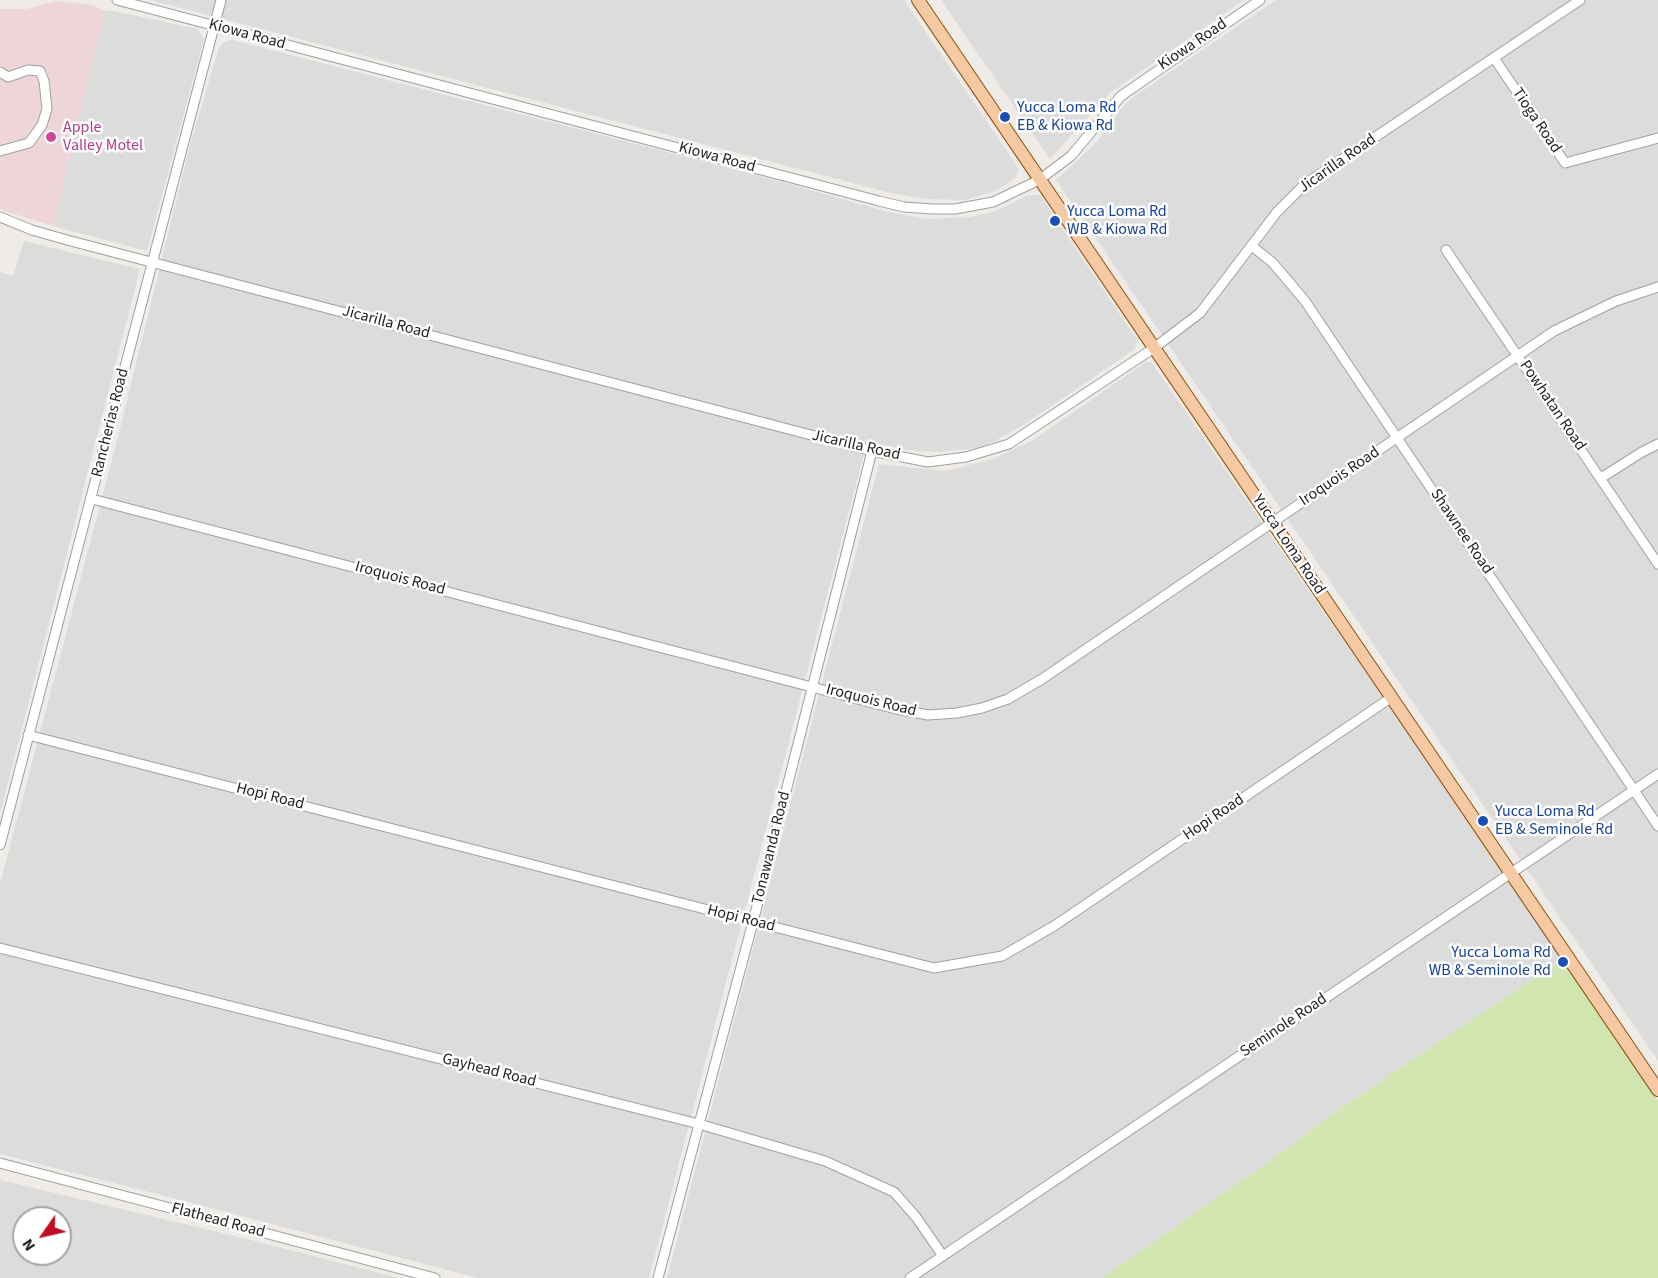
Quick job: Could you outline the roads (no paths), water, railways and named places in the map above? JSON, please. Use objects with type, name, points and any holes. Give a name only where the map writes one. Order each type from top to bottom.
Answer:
[{"type":"main road","name":"Yucca Loma Road","points":[[918,0],[1658,1090]]},
{"type":"street","name":"Kiowa Road","points":[[117,0],[904,207],[928,210],[974,207],[1000,199],[1039,180],[1071,156],[1121,96],[1260,0]]},
{"type":"street","name":"Rancherias Road","points":[[0,845],[222,0]]},
{"type":"street","name":"Jicarilla Road","points":[[0,217],[32,230],[872,452],[928,462],[966,457],[1009,444],[1154,348],[1200,314],[1277,212],[1305,184],[1580,0]]},
{"type":"street","name":"Tioga Road","points":[[1494,58],[1565,163],[1658,138]]},
{"type":"street","points":[[0,72],[8,77],[28,70],[40,71],[44,81],[47,109],[42,125],[29,143],[0,151]]},
{"type":"street","name":"Shawnee Road","points":[[1252,246],[1273,263],[1299,294],[1658,826]]},
{"type":"street","name":"Powhatan Road","points":[[1446,250],[1658,564]]},
{"type":"street","name":"Iroquois Road","points":[[92,499],[813,687],[928,715],[957,713],[1008,699],[1042,679],[1554,331],[1616,301],[1658,287]]},
{"type":"street","points":[[1601,478],[1658,444]]},
{"type":"street","name":"Tonawanda Road","points":[[657,1278],[753,922],[872,452]]},
{"type":"street","name":"Hopi Road","points":[[28,735],[934,968],[1002,956],[1054,926],[1392,698]]},
{"type":"street","name":"Seminole Road","points":[[910,1278],[1658,774]]},
{"type":"street","name":"Gayhead Road","points":[[0,948],[699,1124],[825,1161],[894,1192],[916,1217],[943,1256]]},
{"type":"street","name":"Flathead Road","points":[[0,1163],[435,1278]]},
{"type":"place","name":"Yucca Loma Rd EB & Kiowa Rd","points":[[1005,117]]},
{"type":"place","name":"Apple Valley Motel","points":[[51,137]]},
{"type":"place","name":"Yucca Loma Rd WB & Kiowa Rd","points":[[1055,221]]},
{"type":"place","name":"Yucca Loma Rd EB & Seminole Rd","points":[[1483,821]]},
{"type":"place","name":"Yucca Loma Rd WB & Seminole Rd","points":[[1563,962]]}]
